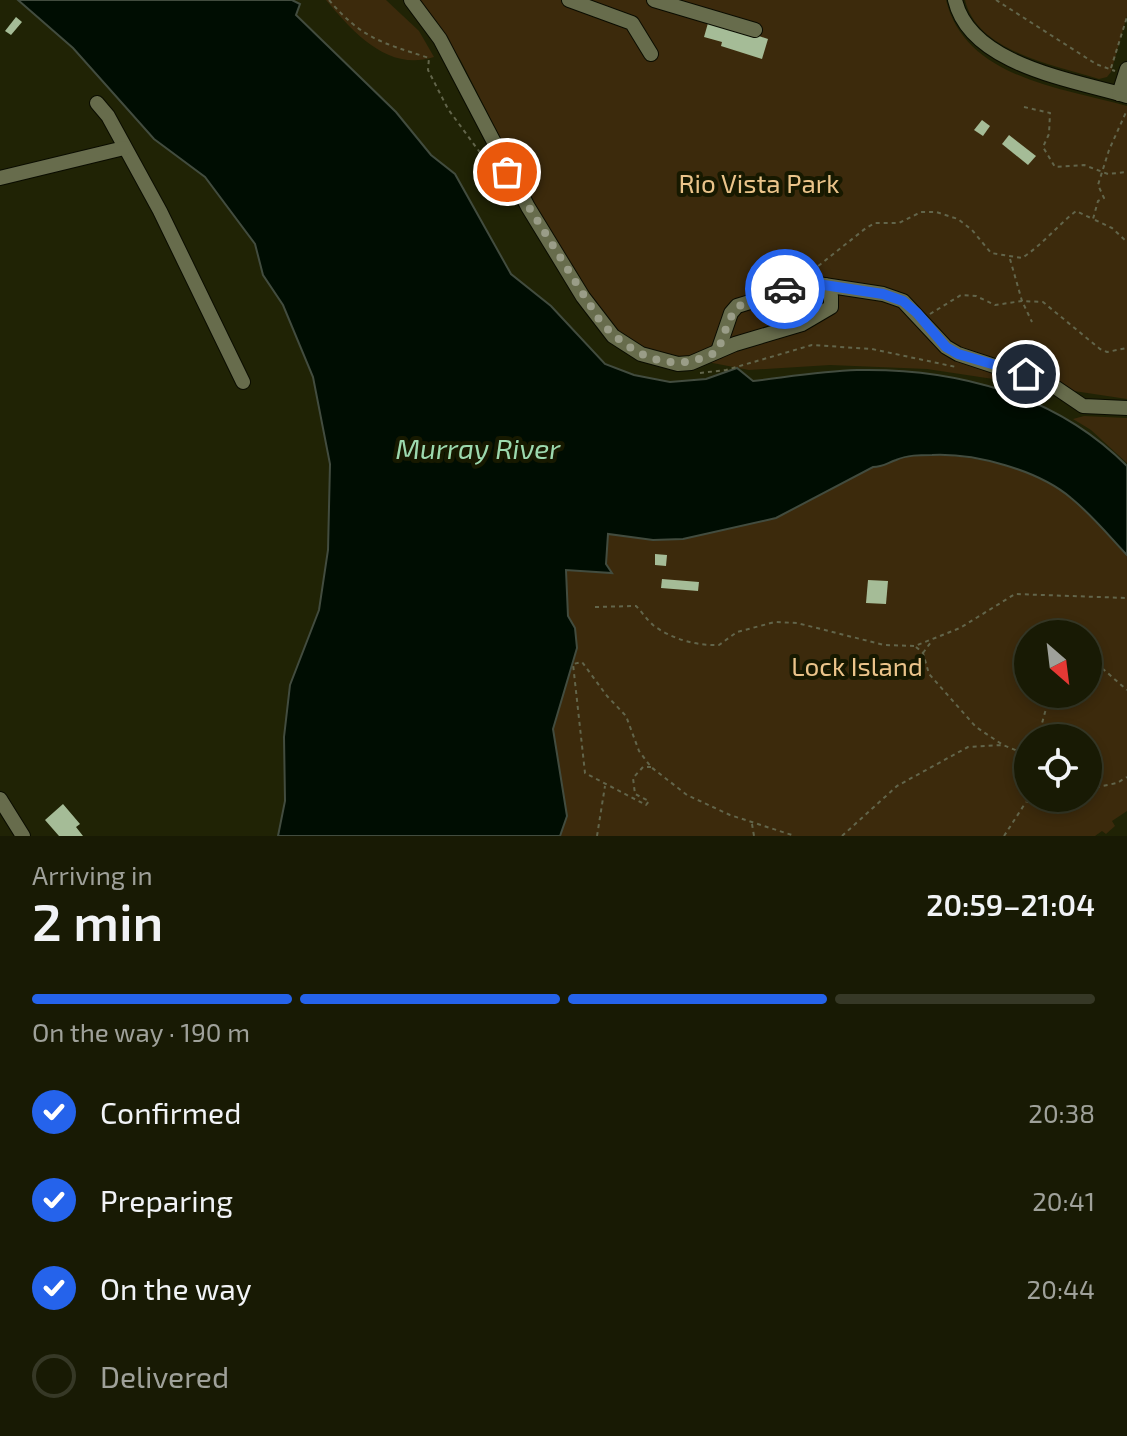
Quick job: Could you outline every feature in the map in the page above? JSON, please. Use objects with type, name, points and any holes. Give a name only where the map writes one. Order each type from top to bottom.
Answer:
[{"type":"street","points":[[400,0],[440,39]]},
{"type":"street","points":[[411,0],[440,39],[507,172],[600,321],[626,345],[659,360],[691,363],[802,324],[850,296],[866,293]]},
{"type":"street","points":[[569,0],[632,23],[651,54]]},
{"type":"street","points":[[654,0],[755,30]]},
{"type":"street","points":[[955,0],[966,26],[983,43],[1034,69],[1123,95],[1121,71]]},
{"type":"street","points":[[97,103],[108,116],[160,211],[243,382]]},
{"type":"street","points":[[0,178],[124,148]]},
{"type":"street","points":[[718,351],[731,313],[737,306],[802,284],[825,285],[883,294],[903,301],[946,347],[958,354],[1052,385],[1083,406],[1127,408]]},
{"type":"street","points":[[825,285],[831,296],[831,307]]},
{"type":"street","points":[[0,799],[23,836]]},
{"type":"path","points":[[329,0],[367,36],[429,58],[428,70]]},
{"type":"path","points":[[996,0],[1096,64],[1121,71],[1127,17]]},
{"type":"path","points":[[1024,107],[1050,113],[1049,134],[1043,147],[1055,167],[1084,165],[1102,172],[1127,172]]},
{"type":"path","points":[[1093,219],[1098,201],[1104,198],[1098,185],[1102,172],[1127,110]]},
{"type":"path","points":[[802,284],[808,273],[866,228],[875,223],[899,223],[921,212],[936,212],[958,219],[991,253],[1010,258],[1022,258],[1036,249],[1049,233],[1076,211],[1112,228],[1127,242]]},
{"type":"path","points":[[1010,258],[1022,301],[1032,322]]},
{"type":"path","points":[[920,319],[961,295],[976,296],[995,305],[1043,302],[1085,338],[1107,352],[1127,348]]},
{"type":"path","points":[[595,607],[636,606],[651,624],[671,636],[692,643],[719,645],[737,632],[775,622],[797,623],[884,645],[915,646],[960,628],[1015,594],[1127,598]]},
{"type":"path","points":[[923,654],[933,639]]},
{"type":"path","points":[[915,646],[923,654],[929,674],[976,727],[1014,749]]},
{"type":"path","points":[[651,767],[643,767],[633,778],[635,794],[649,801],[646,805],[585,773],[573,664],[582,662],[626,716],[639,751],[651,767],[687,795],[752,823],[795,836]]},
{"type":"path","points":[[1102,668],[1127,690]]},
{"type":"path","points":[[842,836],[897,786],[968,747],[1003,745]]},
{"type":"path","points":[[1102,786],[1127,777]]},
{"type":"path","points":[[597,836],[605,783]]},
{"type":"path","points":[[1004,836],[1020,812]]},
{"type":"path","points":[[752,823],[754,836]]},
{"type":"green space","points":[[326,0],[386,0],[419,31],[434,57],[417,60],[387,54],[360,36]]},
{"type":"green space","name":"Rio Vista Park","points":[[420,0],[946,0],[957,26],[973,47],[994,63],[1046,85],[1127,106],[1127,399],[927,369],[830,365],[749,370],[650,351],[623,336],[595,307],[539,213],[461,61]]},
{"type":"green space","points":[[965,0],[1127,0],[1127,16],[1111,72],[1099,79],[1020,54],[985,32],[972,18]]},
{"type":"green space","points":[[1084,416],[1127,418],[1127,463],[1091,430],[1073,419]]},
{"type":"green space","name":"Lock Island","points":[[955,456],[1008,466],[1041,479],[1079,505],[1127,555],[1127,811],[1112,821],[1115,826],[1106,834],[1102,831],[1095,836],[560,836],[567,816],[553,729],[577,648],[575,628],[568,616],[566,569],[611,572],[606,564],[608,534],[653,540],[683,539],[776,518],[873,467],[907,457]]},
{"type":"water","name":"Murray River","points":[[18,0],[292,0],[300,4],[296,15],[396,112],[431,155],[455,174],[511,274],[551,306],[605,364],[634,375],[670,382],[706,379],[737,368],[753,381],[844,371],[894,371],[931,374],[1002,390],[1068,420],[1099,441],[1127,466],[1127,555],[1086,511],[1041,479],[986,460],[949,455],[909,456],[873,467],[776,518],[683,539],[653,540],[608,534],[606,564],[612,573],[566,570],[568,616],[575,628],[577,648],[553,729],[567,816],[560,836],[278,836],[285,801],[284,737],[290,685],[319,610],[328,550],[330,464],[313,377],[283,305],[263,275],[255,244],[205,177],[154,139],[73,48]]},
{"type":"building","points":[[16,17],[22,22],[11,35],[5,31]]},
{"type":"building","points":[[708,23],[726,29],[727,25],[768,39],[762,59],[704,37]]},
{"type":"building","points":[[982,120],[990,126],[983,136],[974,130]]},
{"type":"building","points":[[1009,135],[1036,156],[1028,165],[1002,144]]},
{"type":"building","points":[[655,554],[667,555],[666,566],[655,565]]},
{"type":"building","points":[[662,579],[699,582],[698,591],[661,588]]},
{"type":"building","points":[[868,580],[888,581],[886,604],[866,603]]},
{"type":"building","points":[[63,804],[80,824],[76,827],[83,836],[59,836],[45,820]]},
{"type":"way so far","points":[[507,172],[600,321],[613,336],[641,354],[678,364],[701,361],[718,351],[731,313],[737,306],[785,289]]},
{"type":"route","points":[[785,289],[811,283],[883,294],[903,301],[946,347],[958,354],[1026,374]]}]
